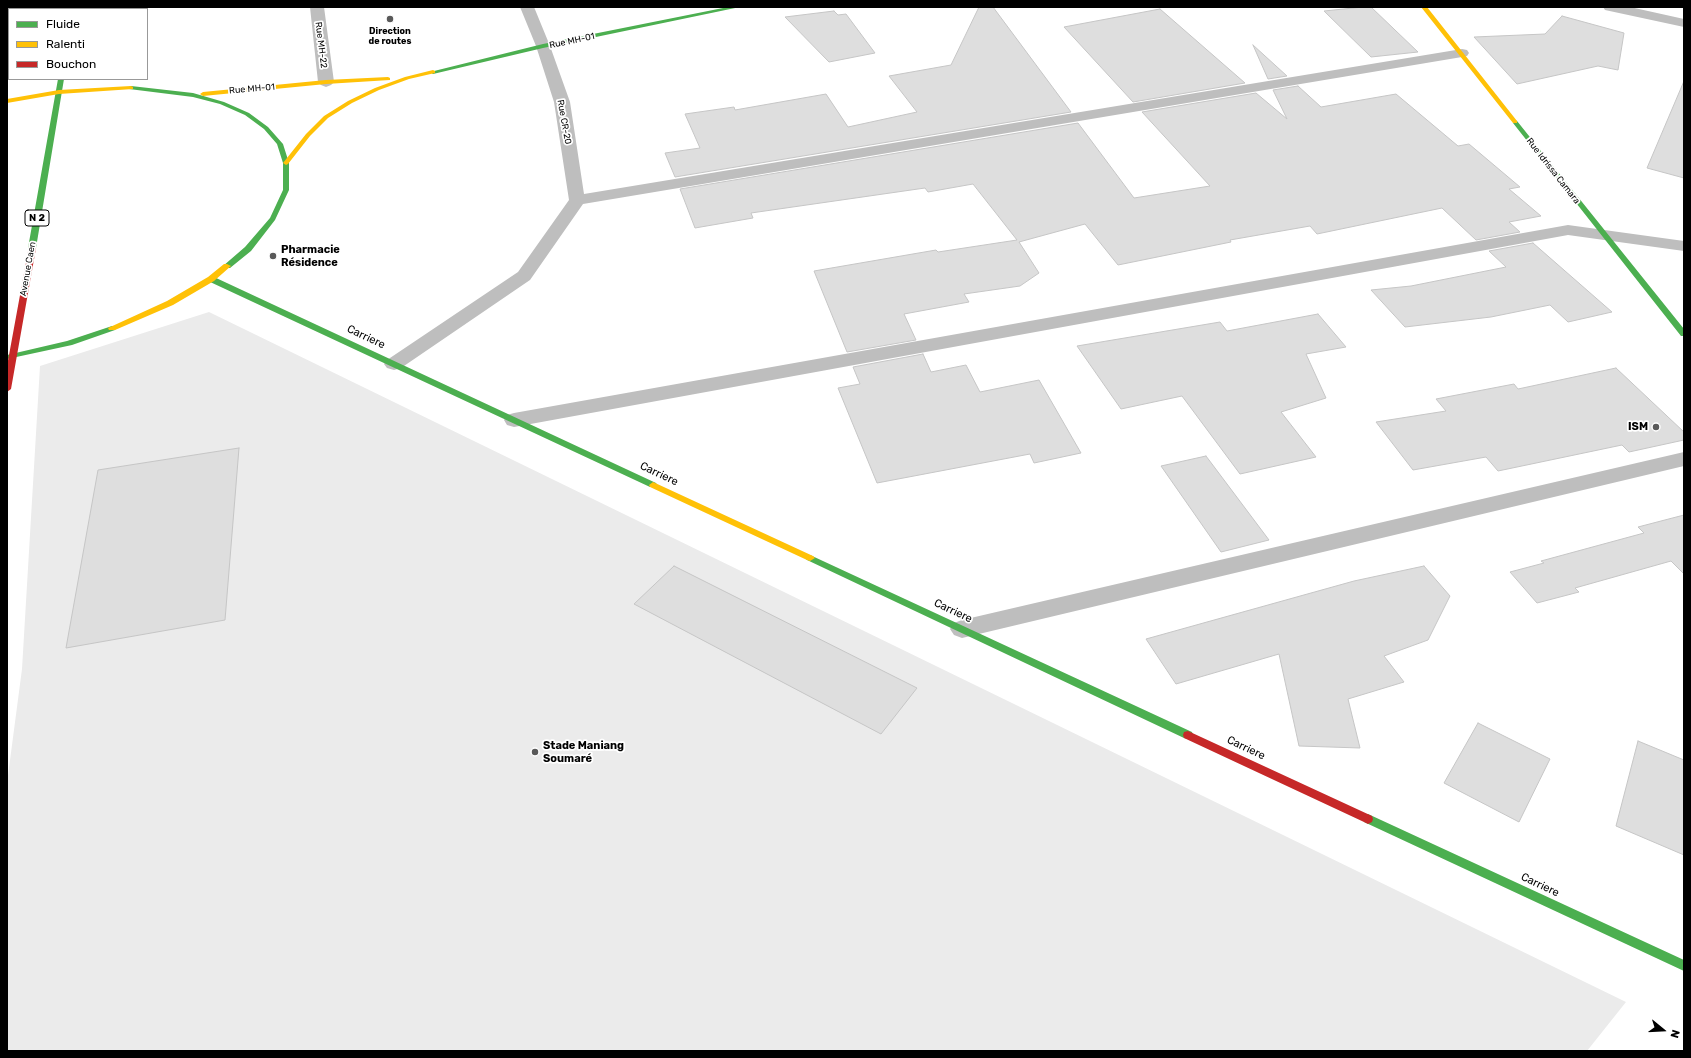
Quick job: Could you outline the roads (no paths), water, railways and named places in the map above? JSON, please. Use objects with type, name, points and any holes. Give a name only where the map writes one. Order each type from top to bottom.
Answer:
[{"type":"main road","name":"Rue MH-01","points":[[286,163],[308,135],[326,117],[350,102],[377,89],[407,78],[543,46],[735,7]]},
{"type":"main road","name":"Rue Idrissa Camara","points":[[1424,7],[1684,334]]},
{"type":"main road","name":"Rue MH-01","points":[[193,95],[326,82],[407,78]]},
{"type":"main road","name":"Avenue Caen","points":[[7,388],[10,357],[61,80]]},
{"type":"main road","points":[[7,101],[59,92],[130,88],[193,95],[222,103],[247,114],[266,128],[280,144],[286,163],[286,190],[273,219],[248,249],[212,279],[170,303],[122,325],[69,343],[10,357]]},
{"type":"main road","name":"Carriere","points":[[212,279],[1684,966]]},
{"type":"street","name":"Rue MH-22","points":[[316,7],[326,82]]},
{"type":"street","name":"Rue CR-20","points":[[528,7],[562,102],[577,200]]},
{"type":"street","points":[[1610,7],[1684,23]]},
{"type":"street","points":[[394,364],[524,276],[577,200],[1462,53]]},
{"type":"street","points":[[514,420],[1568,230],[1684,246]]},
{"type":"street","points":[[962,629],[1684,459]]},
{"type":"place","name":"Direction de routes","points":[[390,19]]},
{"type":"place","name":"Pharmacie Résidence","points":[[273,256]]},
{"type":"place","name":"ISM","points":[[1656,427]]},
{"type":"place","name":"Stade Maniang Soumaré","points":[[535,752]]}]
